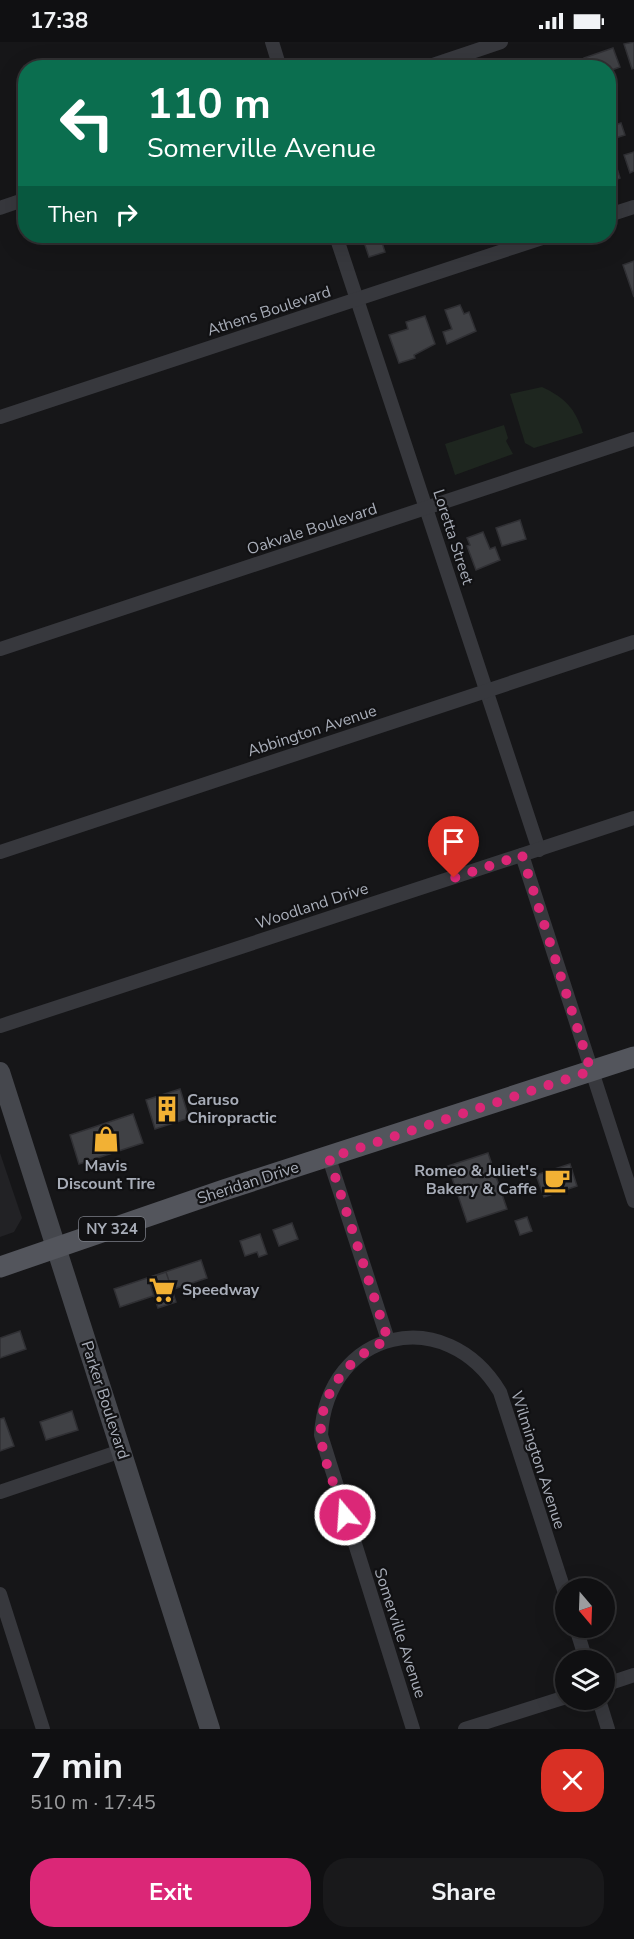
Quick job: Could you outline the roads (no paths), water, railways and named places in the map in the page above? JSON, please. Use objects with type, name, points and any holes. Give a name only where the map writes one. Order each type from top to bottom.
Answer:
[{"type":"main road","name":"Sheridan Drive","points":[[0,1267],[224,1190],[329,1158],[634,1057]]},
{"type":"street","points":[[272,42],[278,60]]},
{"type":"street","points":[[448,60],[501,42]]},
{"type":"street","points":[[0,208],[18,202]]},
{"type":"street","points":[[616,213],[634,207]]},
{"type":"street","name":"Loretta Street","points":[[338,243],[539,849]]},
{"type":"street","name":"Athens Boulevard","points":[[0,417],[527,243]]},
{"type":"street","name":"Oakvale Boulevard","points":[[0,650],[634,439]]},
{"type":"street","name":"Abbington Avenue","points":[[0,852],[634,642]]},
{"type":"street","name":"Woodland Drive","points":[[0,1026],[634,818]]},
{"type":"street","points":[[522,855],[634,1201]]},
{"type":"street","name":"Parker Boulevard","points":[[0,1072],[210,1729]]},
{"type":"street","points":[[329,1158],[388,1340]]},
{"type":"street","name":"Wilmington Avenue","points":[[388,1340],[413,1337],[451,1345],[467,1354],[490,1376],[500,1392],[560,1578]]},
{"type":"street","name":"Somerville Avenue","points":[[388,1340],[371,1347],[344,1372],[326,1404],[321,1435],[413,1729]]},
{"type":"street","points":[[0,1492],[121,1451]]},
{"type":"street","points":[[0,1594],[42,1729]]},
{"type":"street","points":[[615,1681],[634,1675]]},
{"type":"street","points":[[465,1729],[555,1700]]},
{"type":"street","points":[[602,1710],[608,1729]]},
{"type":"place","name":"Caruso Chiropractic","points":[[167,1109]]},
{"type":"place","name":"Mavis Discount Tire","points":[[106,1139]]},
{"type":"place","name":"Romeo & Juliet's Bakery & Caffe","points":[[557,1180]]},
{"type":"place","name":"Speedway","points":[[162,1290]]}]
